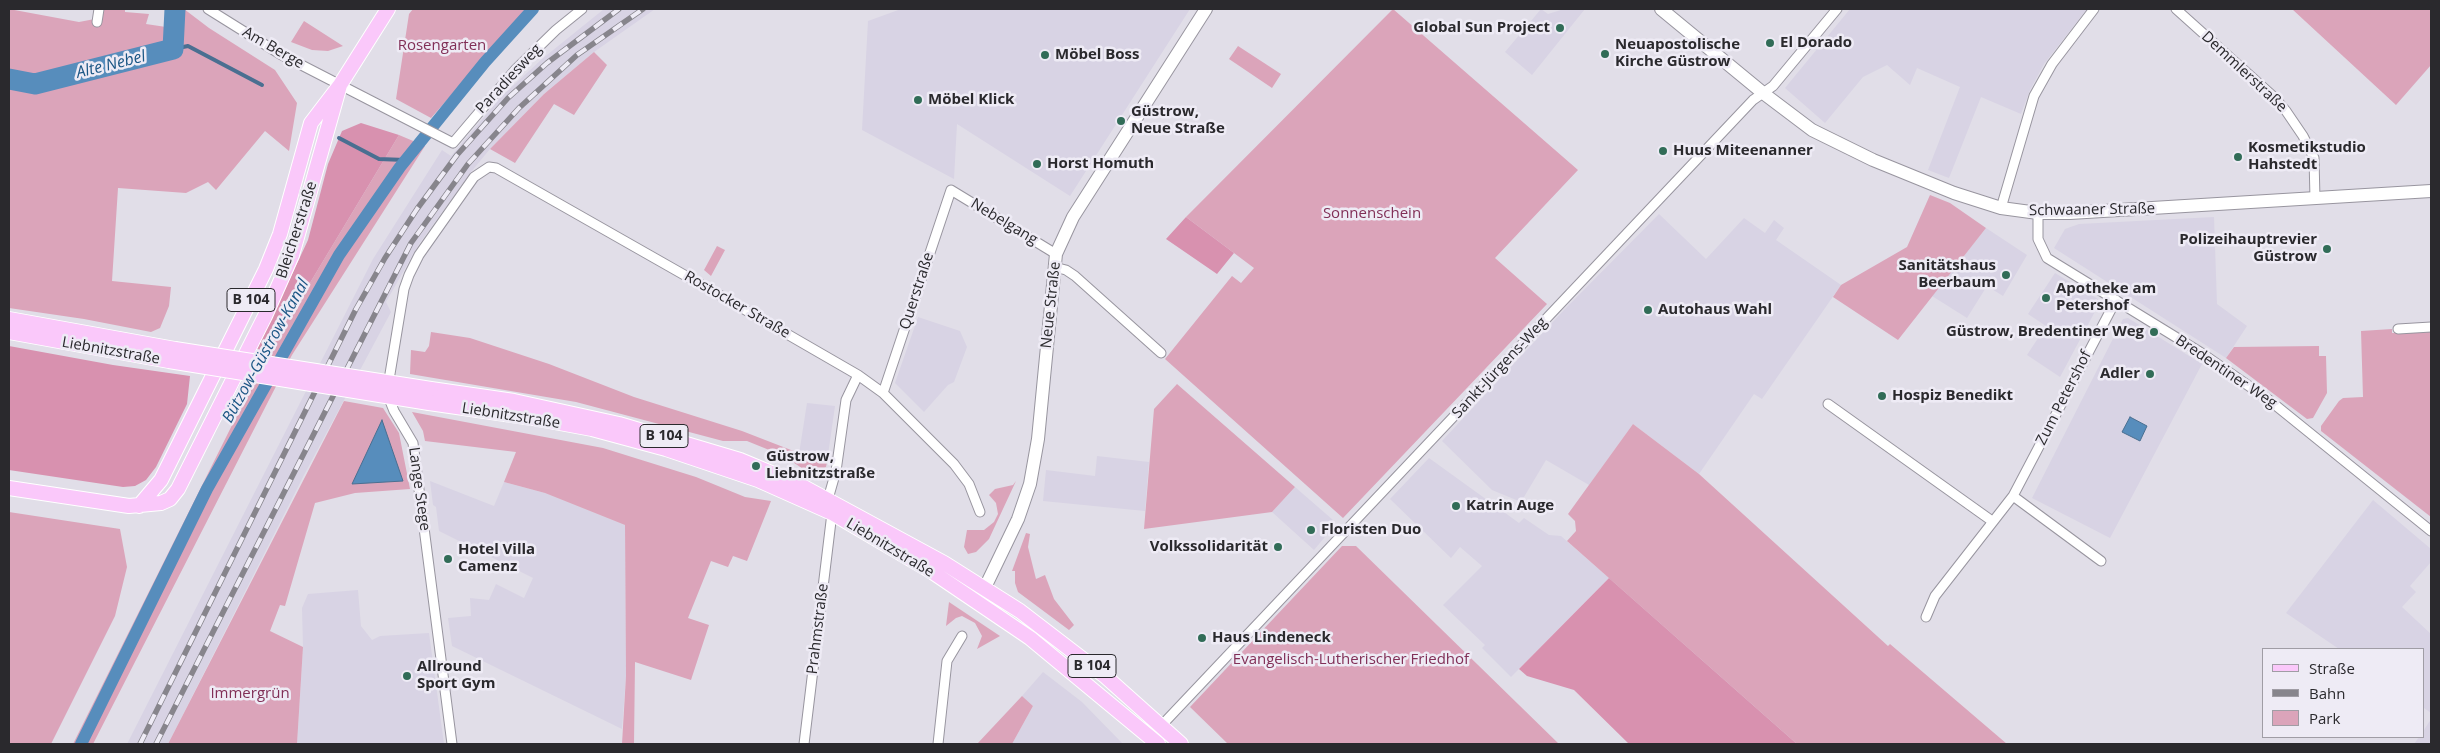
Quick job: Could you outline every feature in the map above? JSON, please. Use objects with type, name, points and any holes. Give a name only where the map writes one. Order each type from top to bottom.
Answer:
[{"type":"main road","name":"Bleicherstraße","points":[[139,506],[161,480],[266,269],[280,234],[311,123],[340,85],[388,9]]},
{"type":"main road","name":"Neue Straße","points":[[978,602],[1018,519],[1030,484],[1038,439],[1056,254],[1073,217],[1206,9]]},
{"type":"main road","name":"Schwaaner Straße","points":[[1661,9],[1763,93],[1812,130],[1838,144],[1954,193],[2001,208],[2038,213],[2070,213],[2431,192]]},
{"type":"main road","name":"Bleicherstraße","points":[[9,488],[139,506],[161,503],[170,499],[178,489],[265,316],[292,255],[340,85]]},
{"type":"main road","name":"B 104","points":[[9,320],[172,355]]},
{"type":"main road","name":"Liebnitzstraße","points":[[9,332],[172,355],[430,396],[592,429],[666,449],[750,477],[832,513],[978,602]]},
{"type":"main road","name":"Liebnitzstraße","points":[[430,396],[541,407],[655,434],[756,466],[828,499],[985,588]]},
{"type":"main road","name":"B 104","points":[[985,588],[1060,640],[1181,744]]},
{"type":"main road","name":"B 104","points":[[978,602],[1065,664],[1158,744]]},
{"type":"street","points":[[97,22],[99,9]]},
{"type":"street","name":"Am Berge","points":[[208,9],[280,54],[438,135]]},
{"type":"street","name":"Paradiesweg","points":[[438,135],[453,143],[515,70],[556,30],[582,9]]},
{"type":"street","name":"Sankt-Jürgens-Weg","points":[[1161,726],[1753,100],[1773,86],[1837,9]]},
{"type":"street","points":[[2001,208],[2034,96],[2052,64],[2094,9]]},
{"type":"street","name":"Demmlerstraße","points":[[2176,9],[2274,97],[2286,111],[2304,136],[2314,158],[2315,199]]},
{"type":"street","name":"Rostocker Straße","points":[[478,172],[489,167],[496,168],[858,375],[883,393],[954,464],[970,484],[980,512]]},
{"type":"street","name":"Lange Stege","points":[[452,744],[413,443],[394,412],[388,386],[402,297],[409,275],[419,255],[478,172]]},
{"type":"street","name":"Nebelgang","points":[[951,190],[1056,254]]},
{"type":"street","name":"Querstraße","points":[[883,393],[951,190]]},
{"type":"street","name":"Bredentiner Weg","points":[[2038,213],[2038,239],[2046,258],[2200,352],[2269,400],[2431,530]]},
{"type":"street","points":[[1054,267],[1066,270],[1075,276],[1162,353]]},
{"type":"street","name":"Zum Petershof","points":[[1926,617],[1935,596],[2013,496],[2116,300]]},
{"type":"street","points":[[2398,328],[2431,327]]},
{"type":"street","points":[[828,499],[836,472],[846,400],[858,375]]},
{"type":"street","points":[[1828,404],[1992,521]]},
{"type":"street","points":[[2013,496],[2101,561]]},
{"type":"street","name":"Prahmstraße","points":[[804,744],[832,513]]},
{"type":"street","points":[[938,744],[947,661],[962,636]]},
{"type":"shaded area","points":[[604,9],[655,9],[594,52],[544,94],[490,149],[419,244],[386,302],[391,312],[304,475],[168,744],[127,744],[373,259],[442,150],[451,156],[502,96],[542,59]]},
{"type":"shaded area","points":[[901,9],[1190,9],[1070,196],[957,124],[954,179],[862,130],[868,21]]},
{"type":"shaded area","name":"Global Sun Project","points":[[1541,9],[1548,14],[1564,9],[1585,9],[1532,75],[1505,52]]},
{"type":"shaded area","points":[[1850,9],[2087,9],[2044,64],[2030,90],[2021,114],[1981,97],[1949,178],[1928,170],[1960,87],[1917,68],[1910,85],[1887,65],[1863,77],[1825,123],[1785,88]]},
{"type":"shaded area","points":[[361,123],[399,135],[269,351],[257,349],[308,240],[328,164],[342,131]]},
{"type":"shaded area","points":[[1659,214],[1706,259],[1744,218],[1765,233],[1774,220],[1784,228],[1776,240],[1841,285],[1762,399],[1754,394],[1699,474],[1633,424],[1589,485],[1546,460],[1521,502],[1492,490],[1442,441],[1564,310]]},
{"type":"shaded area","points":[[1186,217],[1234,253],[1217,274],[1166,239]]},
{"type":"shaded area","points":[[2214,217],[2217,304],[2247,326],[2226,358],[2054,248],[2065,229],[2079,224]]},
{"type":"shaded area","points":[[1986,228],[2027,255],[2003,296],[1987,286],[1967,318],[1932,296]]},
{"type":"shaded area","points":[[2055,273],[2098,299],[2099,304],[2060,377],[2027,355],[2046,326],[2028,314]]},
{"type":"shaded area","points":[[918,317],[960,331],[967,347],[954,382],[948,385],[924,412],[895,383]]},
{"type":"shaded area","points":[[2128,318],[2202,364],[2110,538],[2032,498],[2123,319]]},
{"type":"shaded area","points":[[9,346],[113,365],[190,376],[187,404],[156,467],[146,480],[135,486],[123,487],[9,470]]},
{"type":"shaded area","points":[[807,403],[835,406],[827,462],[799,454]]},
{"type":"shaded area","points":[[1097,456],[1149,462],[1145,511],[1043,501],[1046,470],[1095,476]]},
{"type":"shaded area","points":[[1429,458],[1519,523],[1524,518],[1549,535],[1561,536],[1609,578],[1511,677],[1482,648],[1485,645],[1443,605],[1482,566],[1460,547],[1451,558],[1390,499]]},
{"type":"shaded area","points":[[430,481],[494,506],[504,482],[545,493],[625,525],[626,676],[622,729],[452,646],[448,618],[471,616],[470,598],[489,600],[496,584],[524,598],[533,578],[439,531]]},
{"type":"shaded area","points":[[1295,487],[1333,520],[1329,532],[1314,550],[1272,512]]},
{"type":"shaded area","points":[[2373,500],[2431,549],[2431,562],[2410,586],[2416,592],[2402,607],[2431,634],[2431,713],[2425,709],[2425,648],[2338,648],[2286,613]]},
{"type":"shaded area","points":[[1609,578],[1797,744],[1629,744],[1574,690],[1527,676],[1519,669]]},
{"type":"shaded area","points":[[358,590],[361,626],[372,640],[380,636],[429,633],[444,744],[297,744],[303,647],[302,608],[308,594]]},
{"type":"shaded area","points":[[1043,672],[1082,702],[1123,744],[1012,744],[1033,706],[1022,696]]},
{"type":"shaded area","points":[[2431,719],[2431,744],[2414,744],[2418,738],[2425,738],[2425,728]]},
{"type":"green space","points":[[9,9],[79,22],[100,18],[102,9],[125,9],[125,12],[149,14],[146,24],[166,27],[169,9],[184,9],[209,28],[275,70],[297,103],[289,151],[265,131],[216,190],[208,182],[186,193],[118,188],[112,281],[171,287],[169,306],[160,328],[151,332],[84,319],[9,308]]},
{"type":"green space","name":"Rosengarten","points":[[413,9],[527,9],[431,118],[396,99],[409,14]]},
{"type":"green space","name":"Sonnenschein","points":[[1393,9],[1578,170],[1495,258],[1547,304],[1343,518],[1165,359],[1232,276],[1241,283],[1254,268],[1186,217]]},
{"type":"green space","points":[[2292,9],[2431,9],[2431,65],[2396,105]]},
{"type":"green space","points":[[304,21],[343,46],[328,51],[312,50],[291,42]]},
{"type":"green space","points":[[1238,46],[1281,74],[1272,88],[1229,59]]},
{"type":"green space","points":[[594,52],[607,65],[574,115],[554,104],[515,163],[490,149],[544,94]]},
{"type":"green space","points":[[399,135],[425,146],[292,355],[93,744],[73,744],[269,351]]},
{"type":"green space","points":[[1930,195],[1950,203],[1986,228],[1898,340],[1833,297],[1841,285],[1907,247]]},
{"type":"green space","points":[[717,246],[725,250],[711,276],[704,270]]},
{"type":"green space","points":[[2392,329],[2392,333],[2431,332],[2431,517],[2321,431],[2321,426],[2339,401],[2343,398],[2363,397],[2361,331]]},
{"type":"green space","points":[[431,332],[470,338],[549,364],[634,397],[742,431],[827,462],[826,467],[818,473],[809,473],[784,456],[747,441],[723,441],[576,402],[410,374],[411,350],[425,352],[429,346]]},
{"type":"green space","points":[[2319,346],[2319,356],[2326,356],[2327,393],[2313,418],[2307,419],[2226,358],[2234,347]]},
{"type":"green space","points":[[1177,384],[1295,487],[1272,512],[1144,529],[1154,409]]},
{"type":"green space","name":"Immergrün","points":[[344,401],[383,408],[399,433],[410,489],[355,493],[315,503],[285,606],[280,605],[270,631],[303,647],[297,744],[168,744]]},
{"type":"green space","points":[[412,412],[603,448],[696,477],[745,497],[771,501],[747,561],[733,556],[728,567],[711,561],[688,618],[709,625],[691,680],[635,662],[634,744],[622,744],[626,676],[625,525],[545,493],[504,482],[516,452],[425,441],[423,431]]},
{"type":"green space","points":[[1633,424],[1699,474],[1888,646],[1890,644],[2007,744],[1797,744],[1567,541],[1576,531],[1575,521],[1568,514]]},
{"type":"green space","points":[[1016,481],[989,539],[976,552],[968,554],[964,547],[967,530],[984,530],[994,522],[998,514],[996,503],[989,495],[995,489],[1013,485]]},
{"type":"green space","points":[[9,512],[120,529],[127,567],[115,616],[51,744],[9,744]]},
{"type":"green space","points":[[1026,533],[1030,534],[1028,547],[1036,579],[1045,575],[1054,599],[1074,625],[1069,630],[1018,592],[1015,583],[1015,571],[1012,571]]},
{"type":"green space","name":"Evangelisch-Lutherischer Friedhof","points":[[1342,546],[1356,546],[1559,744],[1228,744],[1190,707]]},
{"type":"green space","points":[[949,602],[1000,636],[977,649],[982,636],[975,623],[962,616],[946,626]]},
{"type":"green space","points":[[1022,696],[1033,706],[1012,744],[977,744]]},
{"type":"water","points":[[2130,417],[2147,426],[2140,441],[2122,432]]},
{"type":"water","points":[[382,420],[403,481],[352,484]]},
{"type":"waterway","name":"Alte Nebel","points":[[9,79],[35,84],[173,49],[175,9]]},
{"type":"waterway","name":"Bützow-Güstrow-Kanal","points":[[81,744],[207,489],[339,255],[400,167],[485,62],[533,9]]},
{"type":"waterway","points":[[173,49],[188,46],[262,85]]},
{"type":"waterway","points":[[339,138],[379,159],[405,160]]},
{"type":"railway","points":[[140,744],[356,309],[385,258],[417,209],[457,155],[508,98],[547,63],[619,9]]},
{"type":"railway","points":[[156,744],[411,243],[468,164],[519,108],[577,55],[643,9]]},
{"type":"place","name":"Global Sun Project","points":[[1560,28]]},
{"type":"place","name":"El Dorado","points":[[1770,43]]},
{"type":"place","name":"Neuapostolische Kirche Güstrow","points":[[1605,54]]},
{"type":"place","name":"Möbel Boss","points":[[1045,55]]},
{"type":"place","name":"Möbel Klick","points":[[918,100]]},
{"type":"place","name":"Güstrow, Neue Straße","points":[[1121,121]]},
{"type":"place","name":"Huus Miteenanner","points":[[1663,151]]},
{"type":"place","name":"Kosmetikstudio Hahstedt","points":[[2238,157]]},
{"type":"place","name":"Horst Homuth","points":[[1037,164]]},
{"type":"place","name":"Polizeihauptrevier Güstrow","points":[[2327,249]]},
{"type":"place","name":"Sanitätshaus Beerbaum","points":[[2006,275]]},
{"type":"place","name":"Apotheke am Petershof","points":[[2046,298]]},
{"type":"place","name":"Autohaus Wahl","points":[[1648,310]]},
{"type":"place","name":"Güstrow, Bredentiner Weg","points":[[2154,332]]},
{"type":"place","name":"Adler","points":[[2150,374]]},
{"type":"place","name":"Hospiz Benedikt","points":[[1882,396]]},
{"type":"place","name":"Güstrow, Liebnitzstraße","points":[[756,466]]},
{"type":"place","name":"Katrin Auge","points":[[1456,506]]},
{"type":"place","name":"Floristen Duo","points":[[1311,530]]},
{"type":"place","name":"Volkssolidarität","points":[[1278,547]]},
{"type":"place","name":"Hotel Villa Camenz","points":[[448,559]]},
{"type":"place","name":"Haus Lindeneck","points":[[1202,638]]},
{"type":"place","name":"Allround Sport Gym","points":[[407,676]]}]
